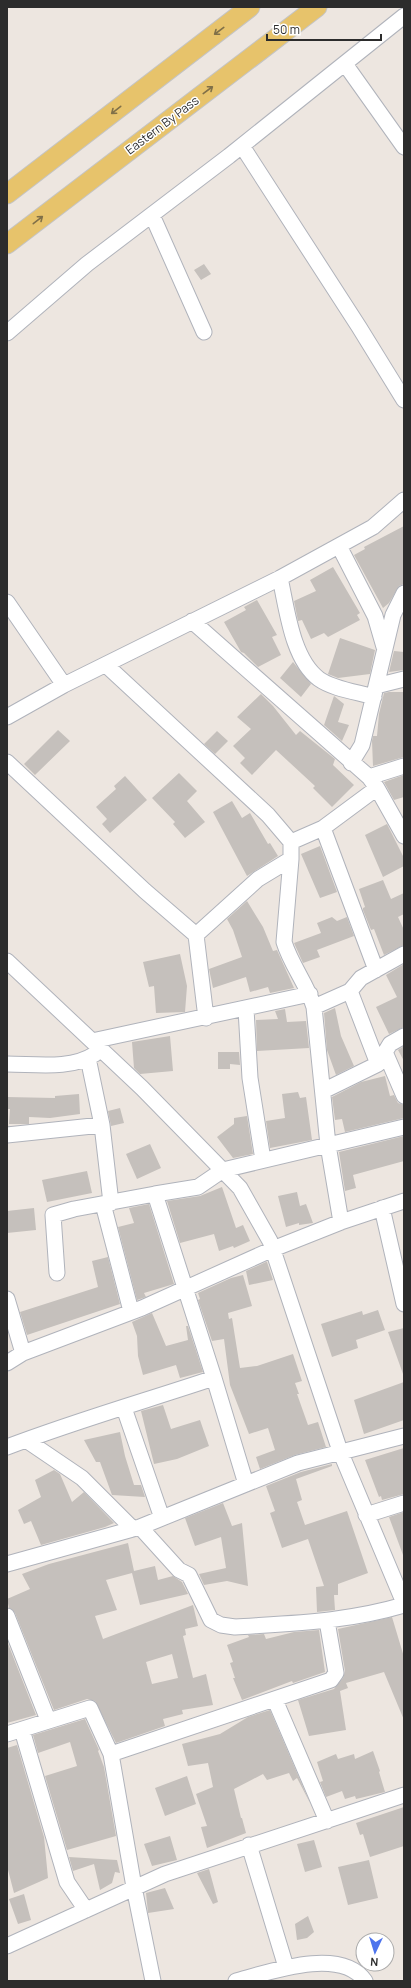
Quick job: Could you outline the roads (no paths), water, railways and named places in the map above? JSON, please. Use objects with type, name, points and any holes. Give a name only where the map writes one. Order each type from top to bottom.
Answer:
[{"type":"main road","points":[[7,194],[250,7]]},
{"type":"main road","name":"Eastern By Pass","points":[[7,244],[317,7]]},
{"type":"street","points":[[7,333],[87,264],[242,146],[404,16]]},
{"type":"street","points":[[346,64],[404,147]]},
{"type":"street","points":[[242,146],[359,327],[404,400]]},
{"type":"street","points":[[152,215],[204,332]]},
{"type":"street","points":[[7,717],[64,685],[280,578],[373,527],[403,504]]},
{"type":"street","points":[[339,546],[376,616],[385,649]]},
{"type":"street","points":[[280,578],[297,650],[305,665],[319,679],[337,687],[375,691],[404,679]]},
{"type":"street","points":[[351,763],[362,745],[393,615],[404,594]]},
{"type":"street","points":[[7,602],[64,685]]},
{"type":"street","points":[[192,621],[373,783],[404,836]]},
{"type":"street","points":[[106,665],[268,815],[291,842],[284,942],[288,954],[312,1000],[328,1145],[341,1222]]},
{"type":"street","points":[[7,762],[145,891],[196,936],[206,1018]]},
{"type":"street","points":[[291,842],[323,828],[373,783],[404,766]]},
{"type":"street","points":[[323,828],[376,970]]},
{"type":"street","points":[[196,936],[258,879],[291,859]]},
{"type":"street","points":[[7,1064],[55,1064],[75,1062],[88,1058],[97,1046],[246,1009],[312,1000],[350,991],[361,978],[404,954]]},
{"type":"street","points":[[7,961],[97,1046],[223,1170],[240,1188],[256,1213],[273,1250],[340,1451],[404,1604],[370,1614],[327,1622],[235,1627],[221,1625],[211,1620],[189,1575],[179,1570],[82,1478],[26,1440]]},
{"type":"street","points":[[350,991],[382,1058],[404,1096]]},
{"type":"street","points":[[246,1009],[250,1078],[263,1160]]},
{"type":"street","points":[[323,1091],[382,1058],[390,1044],[404,1036]]},
{"type":"street","points":[[88,1058],[102,1126],[107,1204],[130,1312]]},
{"type":"street","points":[[7,1135],[102,1126]]},
{"type":"street","points":[[57,1273],[53,1215],[74,1209],[198,1187],[223,1170],[404,1127]]},
{"type":"street","points":[[155,1194],[214,1378],[246,1484]]},
{"type":"street","points":[[7,1363],[23,1353],[186,1290],[273,1250],[341,1222],[404,1201]]},
{"type":"street","points":[[382,1208],[404,1304]]},
{"type":"street","points":[[7,1299],[23,1353]]},
{"type":"street","points":[[7,1448],[51,1430],[124,1408],[214,1378]]},
{"type":"street","points":[[124,1408],[162,1518]]},
{"type":"street","points":[[7,1564],[136,1528],[298,1464],[340,1451],[404,1436]]},
{"type":"street","points":[[366,1515],[404,1502]]},
{"type":"street","points":[[7,1616],[10,1632],[48,1720]]},
{"type":"street","points":[[112,1754],[331,1680],[335,1677],[336,1673],[327,1622]]},
{"type":"street","points":[[275,1700],[327,1821]]},
{"type":"street","points":[[7,1734],[90,1708],[112,1754],[134,1887],[153,1981]]},
{"type":"street","points":[[22,1730],[67,1882],[86,1910]]},
{"type":"street","points":[[7,1945],[165,1874],[404,1795]]},
{"type":"street","points":[[249,1845],[286,1967]]},
{"type":"street","points":[[236,1981],[286,1967],[330,1963],[348,1967],[360,1973],[365,1981]]}]
